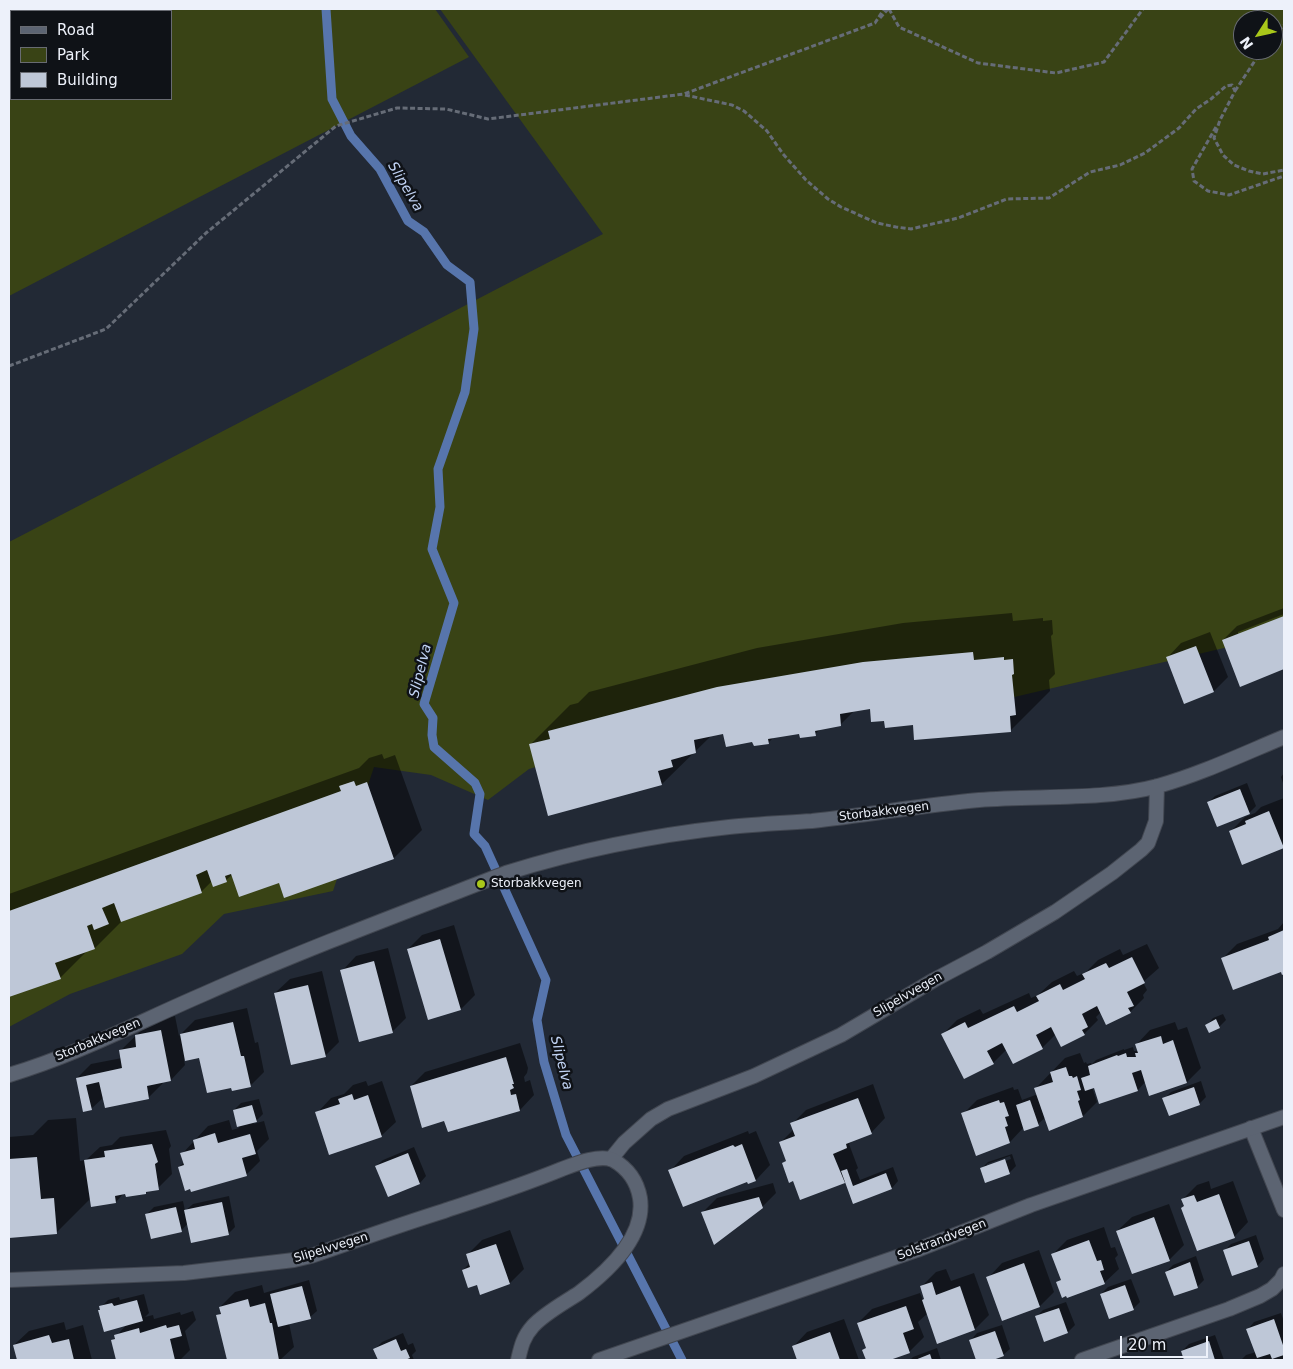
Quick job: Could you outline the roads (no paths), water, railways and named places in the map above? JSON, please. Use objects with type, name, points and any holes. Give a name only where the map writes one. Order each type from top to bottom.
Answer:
[{"type":"street","name":"Storbakkvegen","points":[[9,1075],[68,1054],[204,993],[321,945],[506,873],[550,860],[650,839],[729,827],[822,820],[977,800],[1025,796],[1096,794],[1157,786],[1229,760],[1284,737]]},
{"type":"street","name":"Slipelvvegen","points":[[9,1280],[184,1273],[294,1260],[311,1256],[503,1191],[575,1164],[594,1159],[611,1159],[638,1130],[660,1114],[754,1076],[841,1035],[926,984],[987,952],[1055,912],[1112,872],[1148,843],[1156,821],[1157,786]]},
{"type":"street","name":"Solstrandvegen","points":[[599,1360],[917,1250],[1032,1205],[1284,1117]]},
{"type":"street","points":[[1251,1128],[1284,1210]]},
{"type":"street","points":[[518,1360],[522,1340],[533,1326],[595,1280],[620,1255],[638,1223],[640,1203],[638,1185],[628,1170],[611,1159]]},
{"type":"street","points":[[1082,1360],[1229,1309],[1260,1296],[1272,1289],[1284,1274]]},
{"type":"waterway","name":"Slipelva","points":[[326,9],[332,99],[351,136],[380,169],[408,221],[424,232],[447,265],[470,282],[474,329],[465,392],[438,469],[440,507],[432,549],[454,603],[424,704],[433,718],[432,735],[434,747],[475,783],[480,794],[474,834],[485,846],[546,980],[537,1020],[544,1062],[566,1135],[682,1360]]},
{"type":"place","name":"Storbakkvegen","points":[[481,884]]}]
